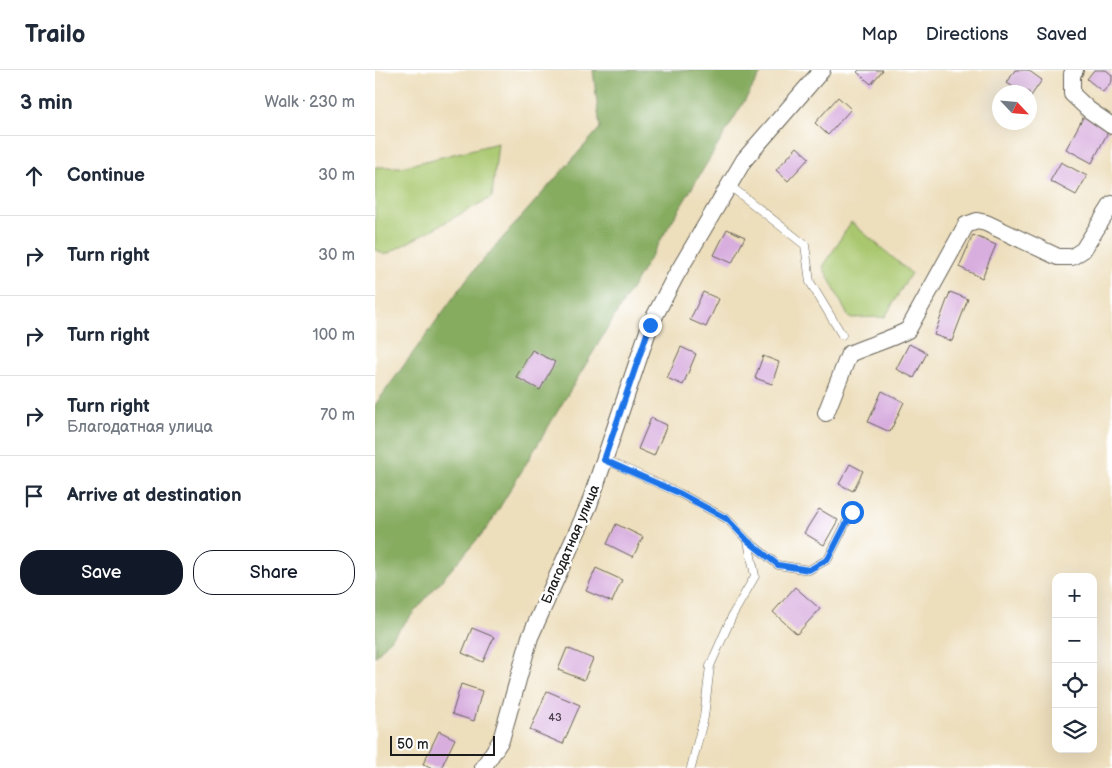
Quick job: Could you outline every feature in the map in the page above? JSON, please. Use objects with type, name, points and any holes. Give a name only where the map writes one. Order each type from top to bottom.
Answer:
[{"type":"street","name":"Благодатная улица","points":[[483,768],[501,740],[530,638],[589,505],[650,325],[675,278],[744,160],[822,70]]},
{"type":"street","points":[[1075,70],[1072,74],[1072,94],[1089,110],[1112,126]]},
{"type":"street","points":[[825,413],[849,354],[867,346],[894,338],[908,330],[966,225],[977,221],[987,223],[1059,257],[1073,258],[1083,250],[1112,204]]},
{"type":"lane","points":[[729,185],[805,245],[810,282],[842,335]]},
{"type":"lane","points":[[604,460],[679,493],[727,519],[748,541],[778,565],[809,570],[828,559],[852,512]]},
{"type":"lane","points":[[691,768],[704,717],[710,666],[733,614],[755,576],[748,541]]},
{"type":"green space","points":[[593,70],[763,70],[488,527],[375,657],[375,405],[469,276],[600,128]]},
{"type":"green space","points":[[498,143],[492,197],[385,255],[375,249],[375,167],[401,167]]},
{"type":"green space","points":[[851,222],[911,273],[885,317],[849,318],[823,267]]},
{"type":"building","points":[[859,70],[883,70],[871,84],[857,72]]},
{"type":"building","points":[[1015,70],[1028,70],[1042,80],[1037,87],[1037,85],[1010,85],[1007,83]]},
{"type":"building","points":[[1094,70],[1106,70],[1112,75],[1112,81],[1103,92],[1087,79]]},
{"type":"building","points":[[838,97],[851,109],[828,135],[815,123]]},
{"type":"building","points":[[1084,116],[1109,130],[1092,163],[1066,149]]},
{"type":"building","points":[[797,147],[809,158],[788,181],[776,170]]},
{"type":"building","points":[[1061,162],[1087,176],[1076,195],[1050,181]]},
{"type":"building","points":[[727,229],[745,237],[732,263],[714,255]]},
{"type":"building","points":[[973,235],[996,245],[982,278],[959,267]]},
{"type":"building","points":[[703,292],[719,299],[706,327],[690,320]]},
{"type":"building","points":[[950,292],[968,299],[952,341],[934,335]]},
{"type":"building","points":[[909,344],[927,353],[914,378],[896,369]]},
{"type":"building","points":[[681,347],[696,354],[683,385],[667,378]]},
{"type":"building","points":[[532,350],[555,362],[540,390],[516,377]]},
{"type":"building","points":[[763,356],[779,362],[772,384],[755,378]]},
{"type":"building","points":[[882,391],[904,402],[890,432],[868,422]]},
{"type":"building","points":[[651,418],[667,425],[654,456],[638,449]]},
{"type":"building","points":[[850,464],[863,471],[853,491],[839,484]]},
{"type":"building","points":[[819,509],[838,520],[824,545],[804,533]]},
{"type":"building","points":[[616,524],[643,537],[633,557],[607,544]]},
{"type":"building","points":[[596,568],[622,580],[612,602],[586,591]]},
{"type":"building","points":[[795,587],[820,609],[797,634],[773,612]]},
{"type":"building","points":[[472,628],[494,637],[483,662],[462,653]]},
{"type":"building","points":[[567,648],[593,659],[584,680],[558,670]]},
{"type":"building","points":[[461,684],[482,691],[474,721],[452,714]]},
{"type":"building","points":[[547,691],[580,705],[563,744],[530,730]]},
{"type":"building","points":[[439,731],[455,739],[441,768],[433,768],[423,764]]},
{"type":"route","points":[[650,325],[604,460],[679,493],[727,519],[748,541],[778,565],[809,570],[828,559],[852,512]]}]
